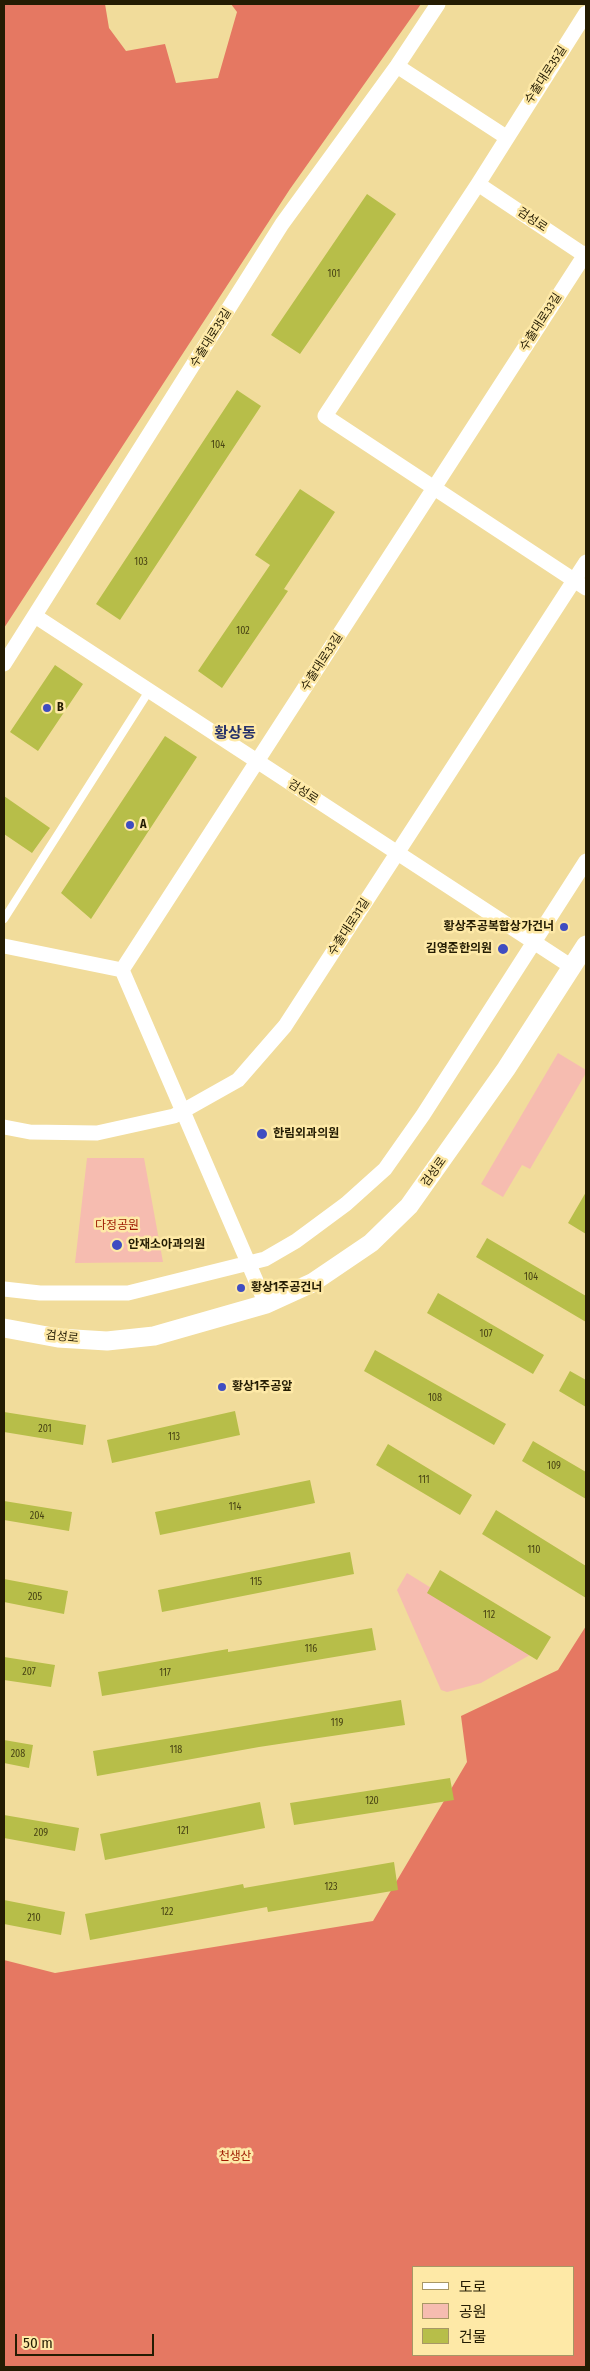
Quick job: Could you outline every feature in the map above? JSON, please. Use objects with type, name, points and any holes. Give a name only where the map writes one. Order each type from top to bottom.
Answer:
[{"type":"street","name":"수출대로35길","points":[[4,664],[282,224],[397,66],[438,4]]},
{"type":"street","name":"수출대로35길","points":[[434,488],[325,416],[478,184],[586,13]]},
{"type":"street","points":[[397,66],[506,137]]},
{"type":"street","name":"검성로","points":[[478,184],[586,255]]},
{"type":"street","name":"수출대로33길","points":[[122,970],[586,255]]},
{"type":"street","points":[[434,488],[580,585]]},
{"type":"street","name":"수출대로31길","points":[[4,1127],[30,1132],[97,1133],[174,1116],[238,1080],[285,1026],[398,853],[580,585],[586,562]]},
{"type":"street","name":"검성로","points":[[35,616],[572,967]]},
{"type":"street","points":[[4,1289],[40,1294],[128,1293],[265,1260],[296,1241],[346,1204],[385,1169],[423,1115],[586,861]]},
{"type":"street","name":"검성로","points":[[4,1328],[58,1338],[107,1341],[154,1336],[266,1304],[312,1283],[371,1243],[409,1206],[506,1070],[586,945]]},
{"type":"street","points":[[4,946],[122,970],[250,1263],[266,1304]]},
{"type":"lane","points":[[4,919],[149,691]]},
{"type":"green space","points":[[4,4],[105,4],[109,28],[126,51],[165,44],[176,83],[218,78],[237,12],[231,4],[421,4],[290,189],[4,628]]},
{"type":"green space","points":[[558,1053],[586,1070],[586,1073],[530,1169],[522,1165],[503,1197],[481,1184]]},
{"type":"green space","name":"다정공원","points":[[87,1158],[144,1158],[163,1262],[75,1263]]},
{"type":"green space","points":[[407,1573],[535,1652],[481,1683],[447,1692],[441,1690],[397,1590]]},
{"type":"green space","name":"천생산","points":[[586,1626],[586,2367],[4,2367],[4,1960],[55,1973],[373,1921],[467,1762],[461,1716],[558,1670]]},
{"type":"building","points":[[367,194],[396,214],[300,354],[271,335]]},
{"type":"building","points":[[237,390],[261,406],[120,620],[96,604]]},
{"type":"building","points":[[300,489],[335,512],[284,589],[288,591],[222,688],[198,671],[270,565],[255,555]]},
{"type":"building","name":"B","points":[[55,665],[83,684],[38,751],[10,732]]},
{"type":"building","name":"A","points":[[165,736],[197,757],[91,919],[61,893]]},
{"type":"building","points":[[4,796],[50,828],[32,853],[4,834]]},
{"type":"building","points":[[586,1192],[586,1234],[568,1223]]},
{"type":"building","points":[[487,1238],[586,1296],[586,1322],[476,1257]]},
{"type":"building","points":[[438,1293],[544,1355],[533,1374],[427,1313]]},
{"type":"building","points":[[375,1350],[506,1424],[494,1445],[364,1371]]},
{"type":"building","points":[[570,1371],[586,1380],[586,1407],[559,1391]]},
{"type":"building","points":[[235,1411],[240,1435],[112,1463],[107,1440]]},
{"type":"building","points":[[4,1412],[86,1425],[83,1445],[4,1432]]},
{"type":"building","points":[[533,1441],[586,1472],[586,1499],[522,1461]]},
{"type":"building","points":[[388,1444],[472,1495],[460,1515],[376,1465]]},
{"type":"building","points":[[310,1480],[315,1503],[160,1535],[155,1512]]},
{"type":"building","points":[[4,1501],[72,1512],[69,1531],[4,1520]]},
{"type":"building","points":[[496,1510],[586,1566],[586,1598],[482,1534]]},
{"type":"building","points":[[350,1552],[354,1574],[162,1612],[158,1590]]},
{"type":"building","points":[[440,1570],[551,1637],[537,1660],[427,1593]]},
{"type":"building","points":[[4,1579],[68,1591],[64,1614],[4,1602]]},
{"type":"building","points":[[372,1628],[376,1650],[102,1696],[98,1672],[228,1649],[228,1652]]},
{"type":"building","points":[[4,1657],[55,1665],[51,1687],[4,1680]]},
{"type":"building","points":[[401,1700],[405,1725],[259,1747],[97,1776],[93,1751]]},
{"type":"building","points":[[4,1740],[33,1745],[29,1768],[4,1763]]},
{"type":"building","points":[[450,1778],[454,1800],[294,1825],[290,1803]]},
{"type":"building","points":[[260,1802],[265,1828],[105,1860],[100,1834]]},
{"type":"building","points":[[4,1815],[79,1828],[75,1851],[4,1838]]},
{"type":"building","points":[[394,1862],[398,1890],[268,1912],[267,1907],[90,1940],[85,1914],[243,1884],[244,1888]]},
{"type":"building","points":[[4,1900],[65,1912],[61,1935],[4,1924]]},
{"type":"place","name":"B","points":[[47,708]]},
{"type":"place","name":"A","points":[[130,825]]},
{"type":"place","name":"황상주공복합상가건너","points":[[564,927]]},
{"type":"place","name":"김영준한의원","points":[[503,949]]},
{"type":"place","name":"한림외과의원","points":[[262,1134]]},
{"type":"place","name":"안재소아과의원","points":[[117,1245]]},
{"type":"place","name":"황상1주공건너","points":[[241,1288]]},
{"type":"place","name":"황상1주공앞","points":[[222,1387]]},
{"type":"district","name":"황상동","points":[[235,734]]}]
